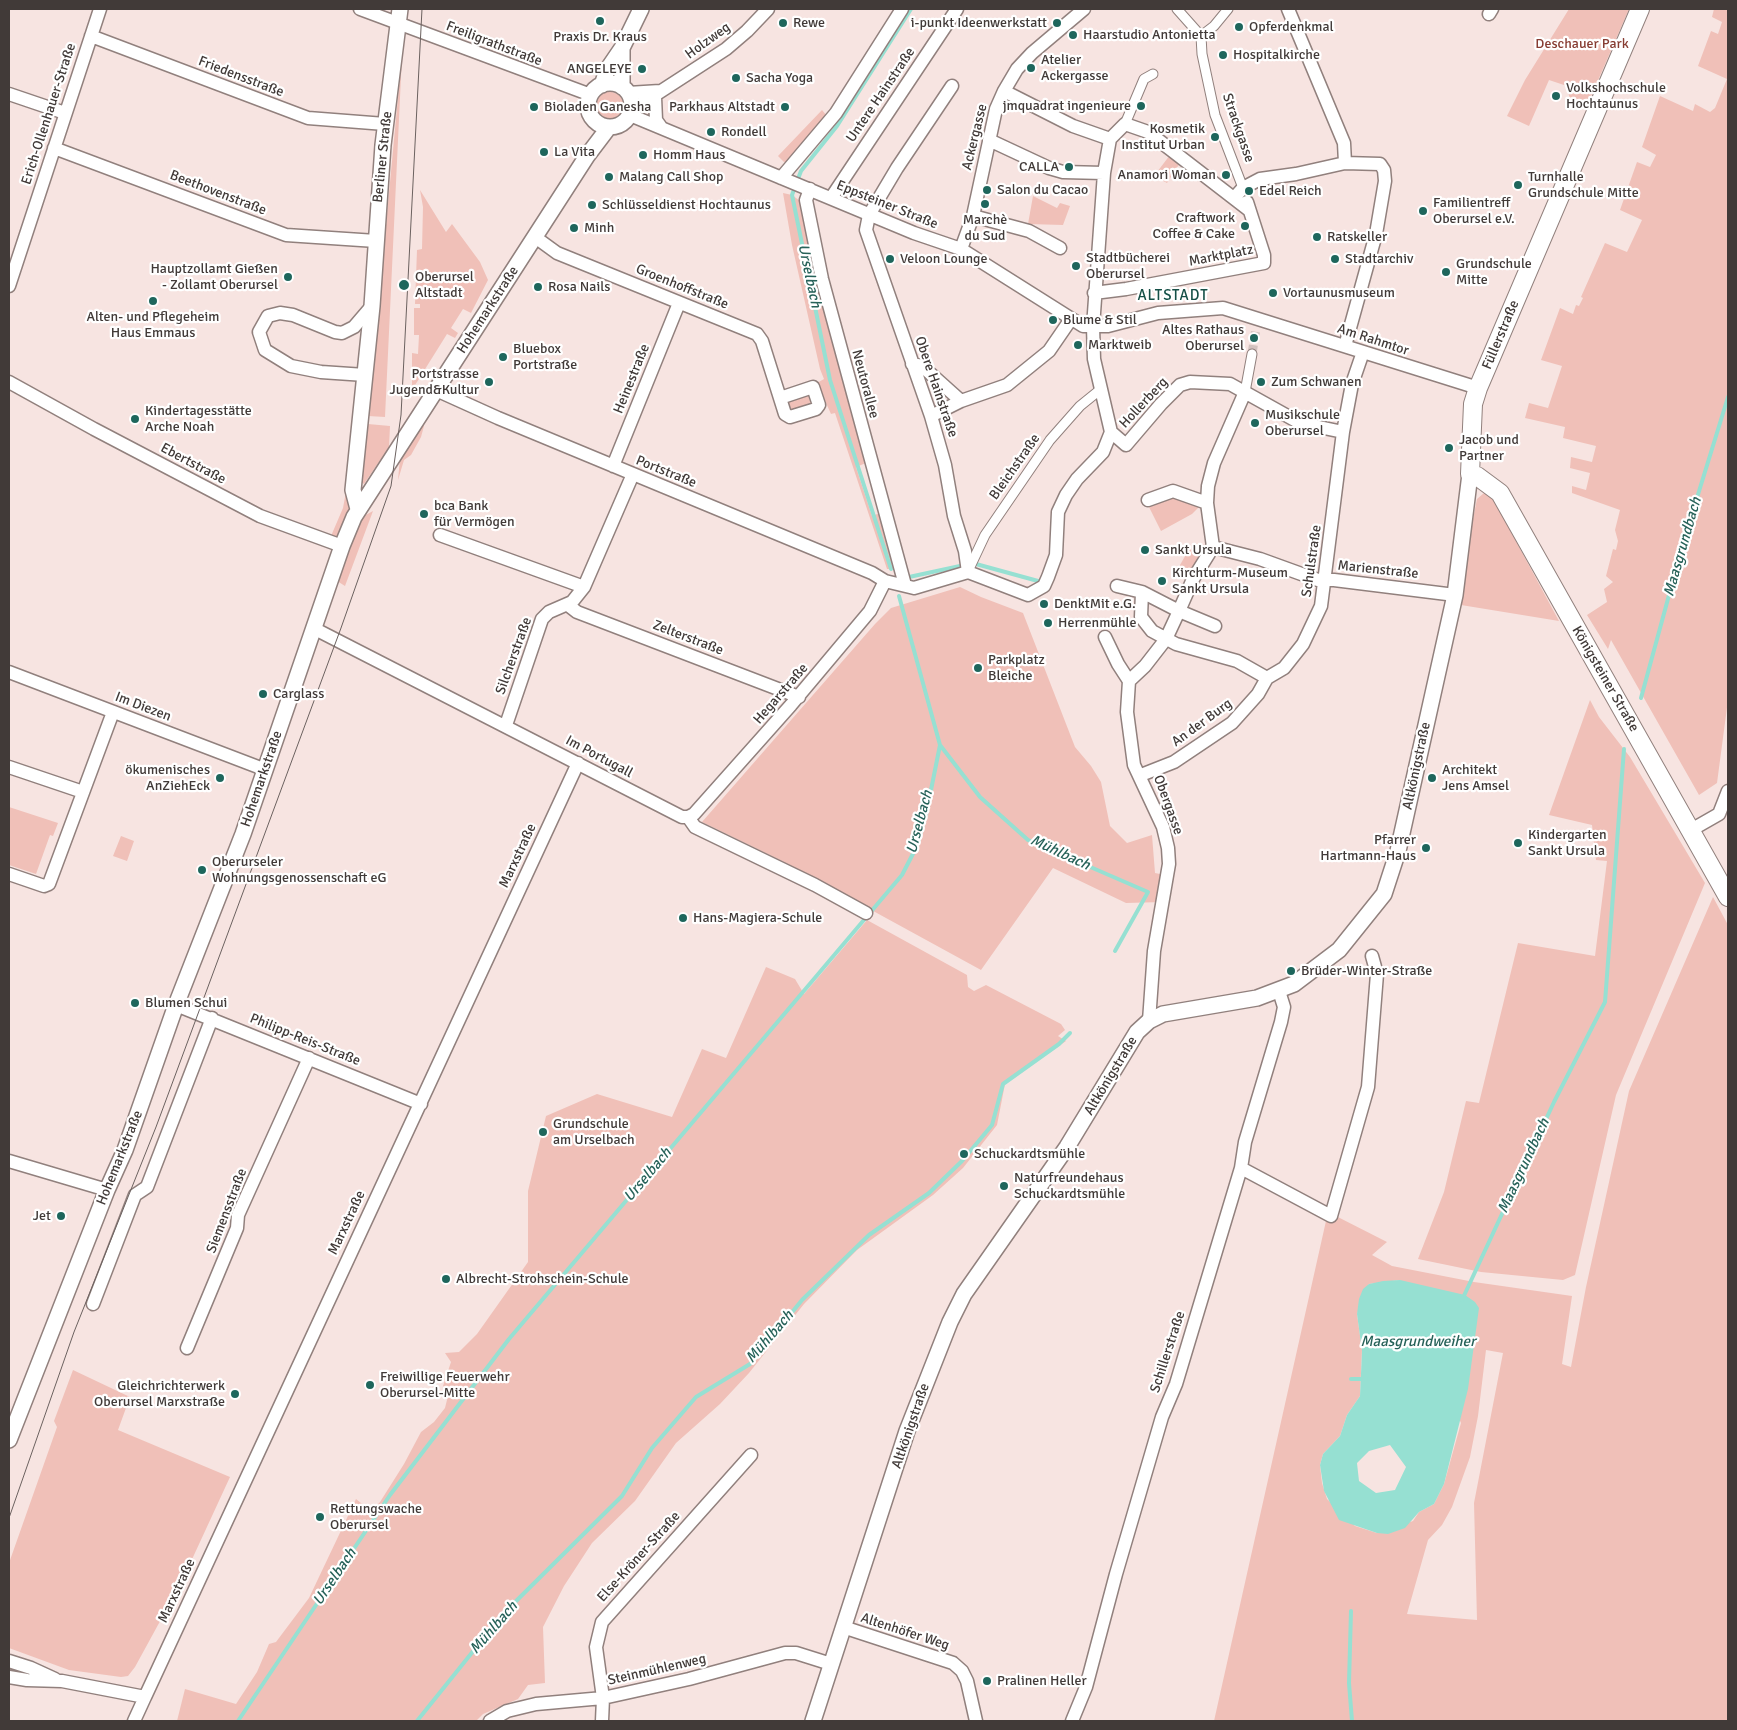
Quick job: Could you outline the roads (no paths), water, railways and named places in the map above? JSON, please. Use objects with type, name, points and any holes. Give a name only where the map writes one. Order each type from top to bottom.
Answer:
[{"type":"main road","name":"Füllerstraße","points":[[1470,474],[1473,404],[1478,388],[1640,9]]},
{"type":"main road","name":"Königsteiner Straße","points":[[1470,474],[1477,476],[1500,494],[1728,897]]},
{"type":"street","name":"Erich-Ollenhauer-Straße","points":[[9,286],[14,253],[54,148],[100,9]]},
{"type":"street","name":"Freiligrathstraße","points":[[360,9],[399,16],[596,90]]},
{"type":"street","points":[[622,48],[625,90],[632,104],[631,113],[619,126],[602,124],[589,109],[596,90],[622,48],[640,9]]},
{"type":"street","name":"Holzweg","points":[[631,113],[726,48],[747,31],[768,9]]},
{"type":"street","points":[[796,184],[836,113],[902,9]]},
{"type":"street","name":"Untere Hainstraße","points":[[831,198],[957,9]]},
{"type":"street","name":"Ackergasse","points":[[961,249],[973,216],[996,108],[1004,91],[1018,69],[1032,53],[1084,9]]},
{"type":"street","points":[[1177,9],[1201,36],[1214,26],[1228,9]]},
{"type":"street","points":[[1288,9],[1344,143],[1345,162]]},
{"type":"street","name":"Berliner Straße","points":[[358,509],[352,490],[372,306],[385,124],[399,16]]},
{"type":"street","name":"Friedensstraße","points":[[91,36],[308,118],[385,124]]},
{"type":"street","name":"Strackgasse","points":[[1201,36],[1203,62],[1215,115],[1243,188],[1264,255],[1264,263]]},
{"type":"street","points":[[1004,91],[1073,126],[1110,139],[1125,124],[1144,79],[1153,74]]},
{"type":"street","points":[[596,90],[614,84],[625,90]]},
{"type":"street","points":[[869,215],[897,168],[952,86]]},
{"type":"street","name":"Holzweg","points":[[625,90],[657,94]]},
{"type":"street","points":[[9,94],[65,113]]},
{"type":"street","points":[[657,94],[656,120],[661,127]]},
{"type":"street","name":"Eppsteiner Straße","points":[[631,113],[869,215],[961,249],[1071,319],[1083,326],[1093,327]]},
{"type":"street","name":"Hohemarkstraße","points":[[9,1440],[107,1190],[125,1150],[176,1005],[266,770],[342,546],[358,509],[587,156],[602,124]]},
{"type":"street","points":[[1125,124],[1148,132],[1219,190],[1234,198],[1249,210]]},
{"type":"street","name":"Hollerberg","points":[[1110,139],[1104,173],[1093,327],[1094,359],[1101,381],[1101,389],[1112,432],[1126,445],[1160,404],[1180,385],[1190,382],[1230,384],[1280,414],[1300,423],[1343,432]]},
{"type":"street","points":[[989,140],[1049,168],[1063,172],[1104,173]]},
{"type":"street","name":"Beethovenstraße","points":[[54,148],[286,235],[376,241]]},
{"type":"street","points":[[1234,198],[1243,188],[1260,179],[1296,174],[1345,162],[1380,164],[1384,170],[1385,181],[1376,234],[1345,346]]},
{"type":"street","name":"Neutorallee","points":[[796,184],[806,200],[822,279],[905,585]]},
{"type":"street","name":"Obere Hainstraße","points":[[869,215],[866,230],[932,416],[945,465],[954,516],[965,551],[968,572]]},
{"type":"street","points":[[973,216],[1029,231],[1060,248]]},
{"type":"street","name":"Groenhoffstraße","points":[[535,237],[557,253],[757,334],[762,341],[780,398]]},
{"type":"street","name":"Marktplatz","points":[[1094,293],[1126,289],[1264,263]]},
{"type":"street","name":"Heinestraße","points":[[613,466],[679,303]]},
{"type":"street","points":[[365,375],[321,372],[291,366],[265,350],[259,332],[268,316],[280,313],[293,315],[342,333],[354,328],[372,306]]},
{"type":"street","name":"Am Rahmtor","points":[[1093,327],[1108,326],[1158,313],[1183,309],[1223,308],[1258,324],[1345,346],[1478,388]]},
{"type":"street","points":[[932,416],[961,401],[1006,385],[1049,351],[1071,319]]},
{"type":"street","name":"Schulstraße","points":[[1267,678],[1284,668],[1303,644],[1321,606],[1326,580],[1343,432],[1352,384],[1363,352]]},
{"type":"street","points":[[1105,637],[1118,664],[1129,681],[1145,666],[1166,639],[1193,579],[1213,547],[1207,503],[1208,486],[1214,463],[1245,392],[1252,354]]},
{"type":"street","points":[[912,364],[922,366],[961,401]]},
{"type":"street","name":"Ebertstraße","points":[[9,382],[94,430],[260,516],[342,546]]},
{"type":"street","name":"Bleichstraße","points":[[968,572],[976,551],[1025,474],[1056,433],[1080,406],[1101,389]]},
{"type":"street","name":"Portstraße","points":[[436,390],[613,466],[872,573],[885,581],[914,588],[968,572]]},
{"type":"street","name":"Hollerberg","points":[[968,572],[1028,596],[1046,582],[1056,556],[1058,512],[1077,478],[1102,452],[1112,432]]},
{"type":"street","name":"Silcherstraße","points":[[506,725],[542,619],[549,612],[568,605],[577,598],[584,587],[633,474]]},
{"type":"street","name":"Altkönigstraße","points":[[813,1721],[907,1431],[950,1322],[964,1294],[1067,1147],[1137,1032],[1149,1021],[1163,1014],[1257,998],[1279,992],[1312,973],[1339,950],[1380,902],[1388,887],[1398,851],[1455,595],[1470,474]]},
{"type":"street","points":[[1148,500],[1173,491],[1207,503]]},
{"type":"street","points":[[440,535],[584,587]]},
{"type":"street","name":"Marienstraße","points":[[1213,547],[1260,560],[1318,580],[1455,595]]},
{"type":"street","name":"Hegarstraße","points":[[688,817],[694,814],[799,697],[870,611],[885,581]]},
{"type":"street","points":[[1117,586],[1142,592],[1178,611],[1215,626]]},
{"type":"street","points":[[1142,592],[1141,618],[1152,631],[1166,639],[1237,661],[1267,678]]},
{"type":"street","name":"Zelterstraße","points":[[568,605],[577,612],[799,697]]},
{"type":"street","name":"Im Portugall","points":[[315,629],[506,725],[682,817],[688,817],[695,827],[815,885],[866,913]]},
{"type":"street","name":"Im Diezen","points":[[9,672],[266,770]]},
{"type":"street","name":"An der Burg","points":[[1140,775],[1174,762],[1232,723],[1258,694],[1267,678]]},
{"type":"street","name":"Obergasse","points":[[1129,681],[1128,734],[1134,765],[1162,828],[1169,864],[1154,951],[1149,1021]]},
{"type":"street","points":[[9,874],[44,886],[49,884],[113,712]]},
{"type":"street","name":"Marxstraße","points":[[134,1721],[578,763]]},
{"type":"street","points":[[9,767],[83,792]]},
{"type":"street","points":[[1691,830],[1719,814],[1728,791]]},
{"type":"street","points":[[1240,1168],[1331,1216],[1368,1087],[1377,974],[1372,956]]},
{"type":"street","name":"Schillerstraße","points":[[1072,1721],[1086,1687],[1116,1574],[1162,1417],[1176,1384],[1240,1168],[1245,1142],[1281,1022],[1284,1007],[1279,992]]},
{"type":"street","name":"Philipp-Reis-Straße","points":[[176,1005],[421,1104]]},
{"type":"street","name":"Hohemarkstraße","points":[[93,1304],[135,1195],[147,1187],[212,1018]]},
{"type":"street","name":"Siemensstraße","points":[[187,1348],[237,1228],[238,1215],[309,1058]]},
{"type":"street","points":[[9,1161],[107,1190]]},
{"type":"street","name":"Else-Kröner-Straße","points":[[602,1721],[603,1698],[596,1647],[602,1622],[751,1455]]},
{"type":"street","name":"Altenhöfer Weg","points":[[843,1627],[953,1663],[962,1671],[967,1682],[976,1721]]},
{"type":"street","name":"Steinmühlenweg","points":[[490,1721],[508,1711],[536,1704],[603,1698],[689,1679],[785,1653],[796,1653],[831,1664]]},
{"type":"street","points":[[9,1661],[62,1681]]},
{"type":"street","points":[[9,1677],[27,1680],[62,1681],[145,1697]]},
{"type":"water","name":"Maasgrundweiher","points":[[1400,1280],[1465,1295],[1475,1302],[1479,1308],[1468,1389],[1444,1484],[1434,1504],[1419,1512],[1405,1528],[1388,1534],[1377,1533],[1339,1520],[1324,1491],[1320,1465],[1323,1454],[1340,1436],[1347,1415],[1360,1396],[1362,1351],[1357,1314],[1359,1299],[1363,1289],[1369,1284]],"holes":[[[1390,1445],[1406,1467],[1395,1490],[1376,1493],[1359,1481],[1357,1463],[1369,1451]]]},
{"type":"waterway","name":"Urselbach","points":[[891,569],[830,380],[792,195],[801,171],[837,126],[911,9]]},
{"type":"waterway","name":"Maasgrundbach","points":[[1641,698],[1684,540],[1728,397]]},
{"type":"waterway","name":"Mühlbach","points":[[976,564],[1038,581]]},
{"type":"waterway","name":"Mühlbach","points":[[909,577],[960,566]]},
{"type":"waterway","name":"Urselbach","points":[[238,1721],[390,1495],[509,1339],[902,875],[917,846],[927,810],[940,745],[899,596]]},
{"type":"waterway","name":"Mühlbach","points":[[940,745],[980,797],[1028,840],[1148,892],[1115,951]]},
{"type":"waterway","name":"Maasgrundbach","points":[[1462,1300],[1554,1102],[1605,1002],[1624,749]]},
{"type":"waterway","name":"Mühlbach","points":[[417,1721],[503,1614],[622,1496],[652,1448],[696,1397],[750,1364],[802,1300],[869,1235],[929,1193],[962,1161],[992,1125],[1003,1084],[1059,1044],[1070,1033]]},
{"type":"waterway","points":[[1351,1379],[1366,1379]]},
{"type":"waterway","name":"Maasgrundbach","points":[[1351,1611],[1349,1683],[1352,1721]]},
{"type":"tunnel","points":[[1252,354],[1256,328]]},
{"type":"tram line","points":[[9,1518],[74,1332],[156,1127],[341,628],[391,486],[401,415],[422,9]]},
{"type":"place","name":"Praxis Dr. Kraus","points":[[600,21]]},
{"type":"place","name":"Rewe","points":[[783,23]]},
{"type":"place","name":"i-punkt Ideenwerkstatt","points":[[1057,23]]},
{"type":"place","name":"Opferdenkmal","points":[[1239,27]]},
{"type":"place","name":"Haarstudio Antonietta","points":[[1073,35]]},
{"type":"place","name":"Hospitalkirche","points":[[1223,55]]},
{"type":"place","name":"Atelier Ackergasse","points":[[1031,68]]},
{"type":"place","name":"ANGELEYE","points":[[642,69]]},
{"type":"place","name":"Sacha Yoga","points":[[736,78]]},
{"type":"place","name":"Volkshochschule Hochtaunus","points":[[1556,96]]},
{"type":"place","name":"jmquadrat ingenieure","points":[[1141,106]]},
{"type":"place","name":"Bioladen Ganesha","points":[[534,107]]},
{"type":"place","name":"Parkhaus Altstadt","points":[[785,107]]},
{"type":"place","name":"Rondell","points":[[711,132]]},
{"type":"place","name":"Kosmetik Institut Urban","points":[[1215,137]]},
{"type":"place","name":"La Vita","points":[[544,152]]},
{"type":"place","name":"Homm Haus","points":[[643,155]]},
{"type":"place","name":"CALLA","points":[[1069,167]]},
{"type":"place","name":"Anamori Woman","points":[[1226,175]]},
{"type":"place","name":"Malang Call Shop","points":[[609,177]]},
{"type":"place","name":"Turnhalle Grundschule Mitte","points":[[1518,185]]},
{"type":"place","name":"Salon du Cacao","points":[[987,190]]},
{"type":"place","name":"Edel Reich","points":[[1249,191]]},
{"type":"place","name":"Marchè du Sud","points":[[985,204]]},
{"type":"place","name":"Schlüsseldienst Hochtaunus","points":[[592,205]]},
{"type":"place","name":"Familientreff Oberursel e.V.","points":[[1423,211]]},
{"type":"place","name":"Craftwork Coffee & Cake","points":[[1245,226]]},
{"type":"place","name":"Minh","points":[[574,228]]},
{"type":"place","name":"Ratskeller","points":[[1317,237]]},
{"type":"place","name":"Veloon Lounge","points":[[890,259]]},
{"type":"place","name":"Stadtarchiv","points":[[1335,259]]},
{"type":"place","name":"Stadtbücherei Oberursel","points":[[1076,266]]},
{"type":"place","name":"Grundschule Mitte","points":[[1446,272]]},
{"type":"place","name":"Hauptzollamt Gießen - Zollamt Oberursel","points":[[288,277]]},
{"type":"place","name":"Oberursel Altstadt","points":[[404,285]]},
{"type":"place","name":"Rosa Nails","points":[[538,287]]},
{"type":"place","name":"Vortaunusmuseum","points":[[1273,293]]},
{"type":"place","name":"Alten- und Pflegeheim Haus Emmaus","points":[[153,301]]},
{"type":"place","name":"Blume & Stil","points":[[1053,320]]},
{"type":"place","name":"Altes Rathaus Oberursel","points":[[1254,338]]},
{"type":"place","name":"Marktweib","points":[[1078,345]]},
{"type":"place","name":"Bluebox Portstraße","points":[[503,357]]},
{"type":"place","name":"Portstrasse Jugend&Kultur","points":[[489,382]]},
{"type":"place","name":"Zum Schwanen","points":[[1261,382]]},
{"type":"place","name":"Kindertagesstätte Arche Noah","points":[[135,419]]},
{"type":"place","name":"Musikschule Oberursel","points":[[1255,423]]},
{"type":"place","name":"Jacob und Partner","points":[[1449,448]]},
{"type":"place","name":"bca Bank für Vermögen","points":[[424,514]]},
{"type":"place","name":"Sankt Ursula","points":[[1145,550]]},
{"type":"place","name":"Kirchturm-Museum Sankt Ursula","points":[[1162,581]]},
{"type":"place","name":"DenktMit e.G.","points":[[1044,604]]},
{"type":"place","name":"Herrenmühle","points":[[1048,623]]},
{"type":"place","name":"Parkplatz Bleiche","points":[[978,668]]},
{"type":"place","name":"Carglass","points":[[263,694]]},
{"type":"place","name":"ökumenisches AnZiehEck","points":[[220,778]]},
{"type":"place","name":"Architekt Jens Amsel","points":[[1432,778]]},
{"type":"place","name":"Kindergarten Sankt Ursula","points":[[1518,843]]},
{"type":"place","name":"Pfarrer Hartmann-Haus","points":[[1426,848]]},
{"type":"place","name":"Oberurseler Wohnungsgenossenschaft eG","points":[[202,870]]},
{"type":"place","name":"Hans-Magiera-Schule","points":[[683,918]]},
{"type":"place","name":"Brüder-Winter-Straße","points":[[1291,971]]},
{"type":"place","name":"Blumen Schui","points":[[135,1003]]},
{"type":"place","name":"Grundschule am Urselbach","points":[[543,1132]]},
{"type":"place","name":"Schuckardtsmühle","points":[[964,1154]]},
{"type":"place","name":"Naturfreundehaus Schuckardtsmühle","points":[[1004,1186]]},
{"type":"place","name":"Jet","points":[[61,1216]]},
{"type":"place","name":"Albrecht-Strohschein-Schule","points":[[446,1279]]},
{"type":"place","name":"Freiwillige Feuerwehr Oberursel-Mitte","points":[[370,1385]]},
{"type":"place","name":"Gleichrichterwerk Oberursel Marxstraße","points":[[235,1394]]},
{"type":"place","name":"Rettungswache Oberursel","points":[[320,1517]]},
{"type":"place","name":"Pralinen Heller","points":[[987,1681]]},
{"type":"district","name":"ALTSTADT","points":[[1173,296]]},
{"type":"park label","name":"Deschauer Park","points":[[1582,44]]}]
